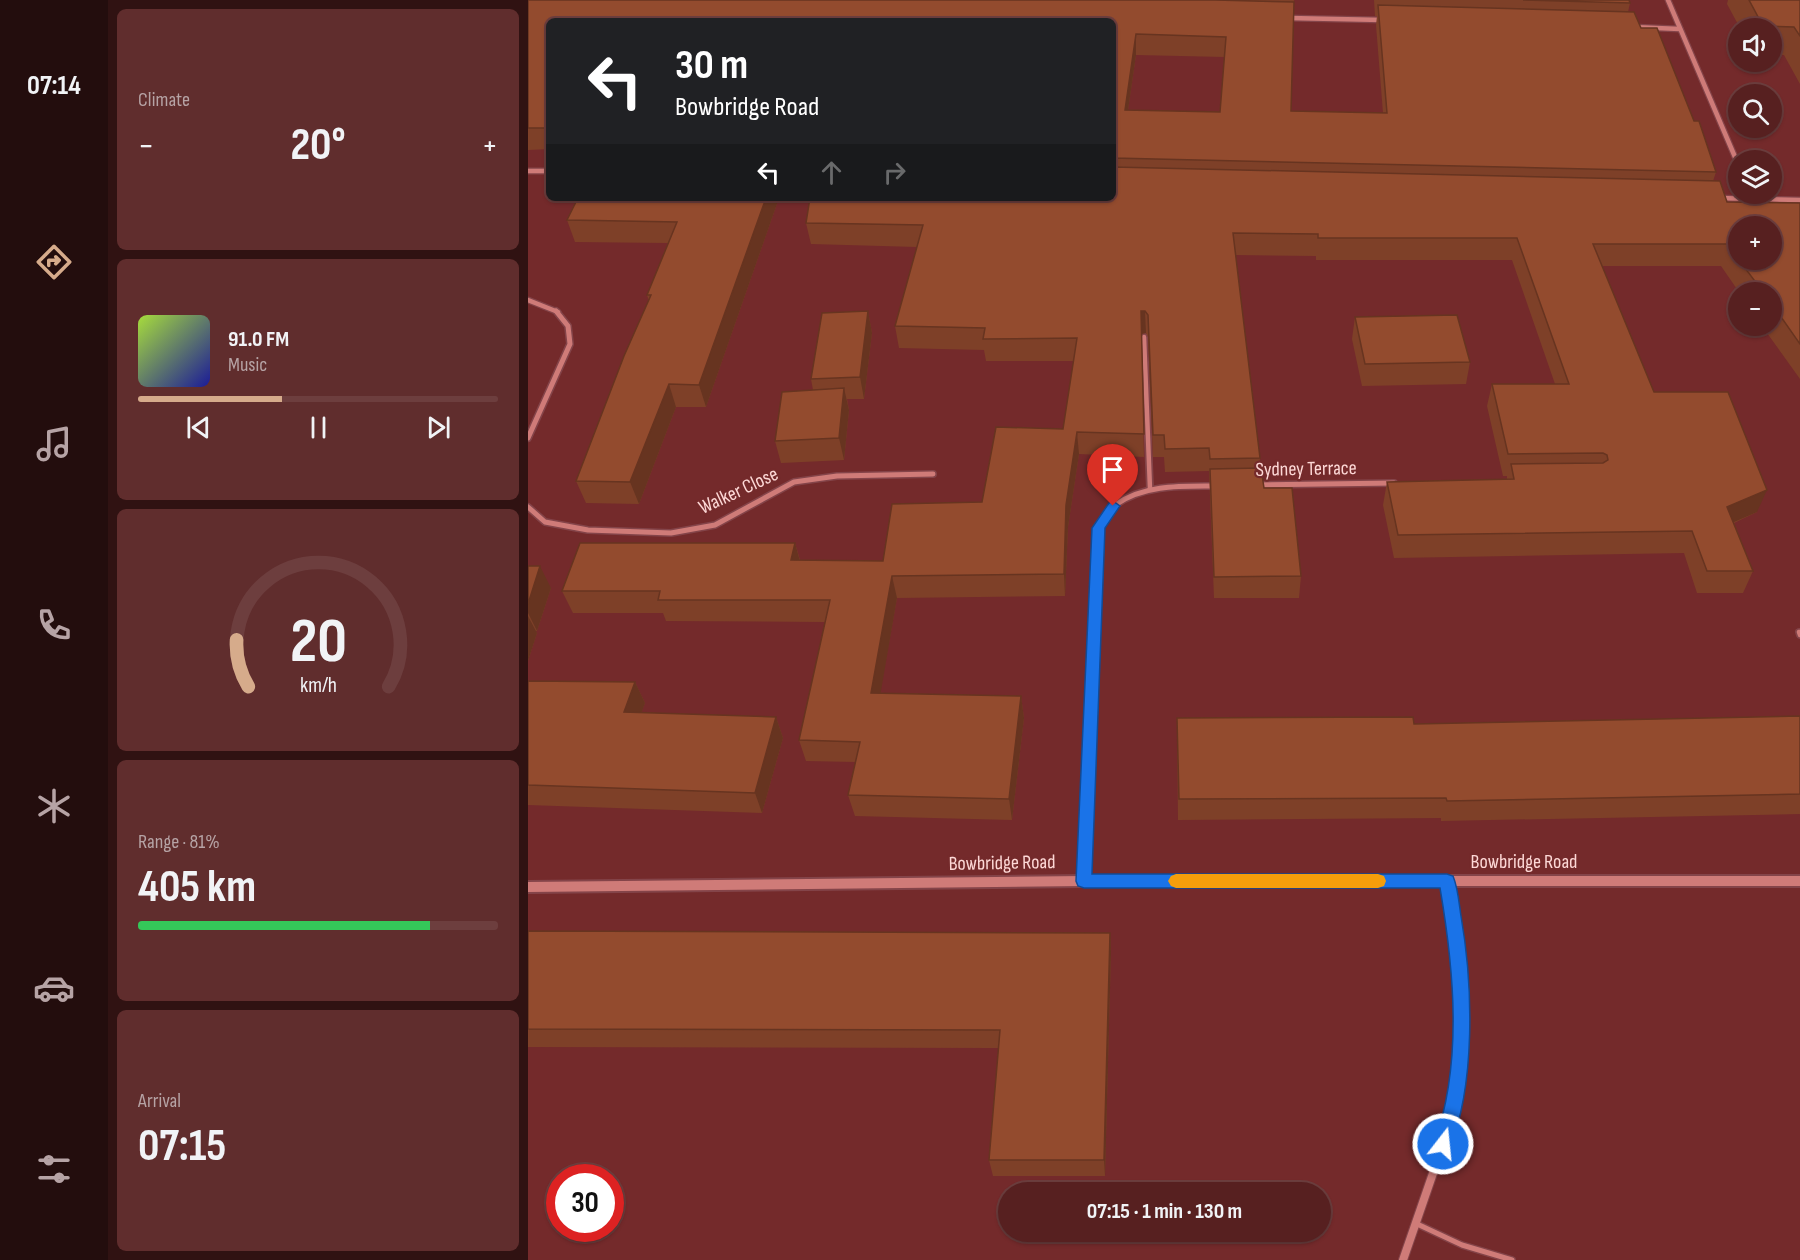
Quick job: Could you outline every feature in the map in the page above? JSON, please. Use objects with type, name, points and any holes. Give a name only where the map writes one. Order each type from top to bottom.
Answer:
[{"type":"street","points":[[1668,0],[1732,150]]},
{"type":"street","points":[[1284,18],[1392,21]]},
{"type":"street","points":[[1632,27],[1680,29]]},
{"type":"street","points":[[528,171],[546,171]]},
{"type":"street","points":[[1718,198],[1728,198]]},
{"type":"street","points":[[1782,200],[1800,200]]},
{"type":"street","points":[[528,300],[555,310],[568,326],[570,344],[528,438]]},
{"type":"street","name":"Walker Close","points":[[528,507],[545,522],[588,530],[671,533],[715,525],[794,482],[837,477],[933,474]]},
{"type":"street","name":"Sydney Terrace","points":[[1251,485],[1406,483]]},
{"type":"street","name":"Sydney Terrace","points":[[1084,881],[1098,528],[1113,506],[1150,489],[1228,486]]},
{"type":"street","name":"Bowbridge Road","points":[[528,887],[1084,881],[1800,880]]},
{"type":"street","points":[[1403,1260],[1450,1124],[1458,1069],[1462,1014],[1458,945],[1447,881]]},
{"type":"lane","points":[[1144,337],[1150,489]]},
{"type":"lane","points":[[1415,1223],[1467,1248],[1512,1260]]},
{"type":"building","points":[[528,0],[1294,2],[1291,111],[1387,113],[1378,5],[1634,12],[1641,28],[1657,28],[1694,121],[1699,121],[1716,172],[1116,158],[1116,18],[546,18],[546,128],[528,128]],"holes":[[[1136,34],[1226,37],[1220,112],[1125,110]]]},
{"type":"building","points":[[1523,0],[1629,0],[1630,3]]},
{"type":"building","points":[[1749,0],[1800,0],[1800,36],[1794,27],[1782,27],[1782,18],[1759,18]]},
{"type":"building","points":[[1116,167],[1720,181],[1728,204],[1800,203],[1800,344],[1782,318],[1782,282],[1756,282],[1746,270],[1782,270],[1782,216],[1728,216],[1728,244],[1593,244],[1654,392],[1728,392],[1767,490],[1727,507],[1753,571],[1707,571],[1692,531],[1398,535],[1387,482],[1514,479],[1511,464],[1603,463],[1608,460],[1607,455],[1603,453],[1508,454],[1492,384],[1569,384],[1517,238],[1318,238],[1318,234],[1233,233],[1260,458],[1210,459],[1209,448],[1165,449],[1164,435],[1153,435],[1148,315],[1145,311],[1141,311],[1144,434],[1077,432],[1066,505],[1064,574],[892,576],[871,693],[1021,696],[1009,799],[848,795],[860,742],[799,740],[830,600],[658,600],[660,591],[562,591],[580,543],[795,543],[791,560],[883,561],[892,504],[982,502],[996,427],[1063,429],[1077,338],[983,339],[985,328],[895,326],[923,225],[806,223],[810,201],[1116,201]]},
{"type":"building","points":[[576,201],[765,201],[699,385],[669,384],[630,482],[576,481],[624,356],[651,295],[647,295],[677,222],[567,220]]},
{"type":"building","points":[[868,311],[860,377],[811,379],[822,313]]},
{"type":"building","points":[[1457,315],[1470,362],[1365,364],[1355,317]]},
{"type":"building","points":[[844,388],[839,438],[775,441],[782,392]]},
{"type":"building","points":[[1261,468],[1264,488],[1292,488],[1301,576],[1214,577],[1210,469]]},
{"type":"building","points":[[528,566],[540,566],[528,604]]},
{"type":"building","points":[[528,681],[635,682],[624,712],[776,717],[755,793],[528,785]]},
{"type":"building","points":[[1800,716],[1800,794],[1447,801],[1446,798],[1179,799],[1177,718],[1413,717],[1414,724]]},
{"type":"building","points":[[528,931],[1110,933],[1104,1160],[989,1160],[1000,1030],[528,1029]]},
{"type":"slow traffic","points":[[1176,881],[1378,881]]},
{"type":"route","points":[[1113,506],[1098,528],[1084,881],[1447,881],[1458,945],[1462,1014],[1458,1069],[1450,1124],[1443,1144]]}]
